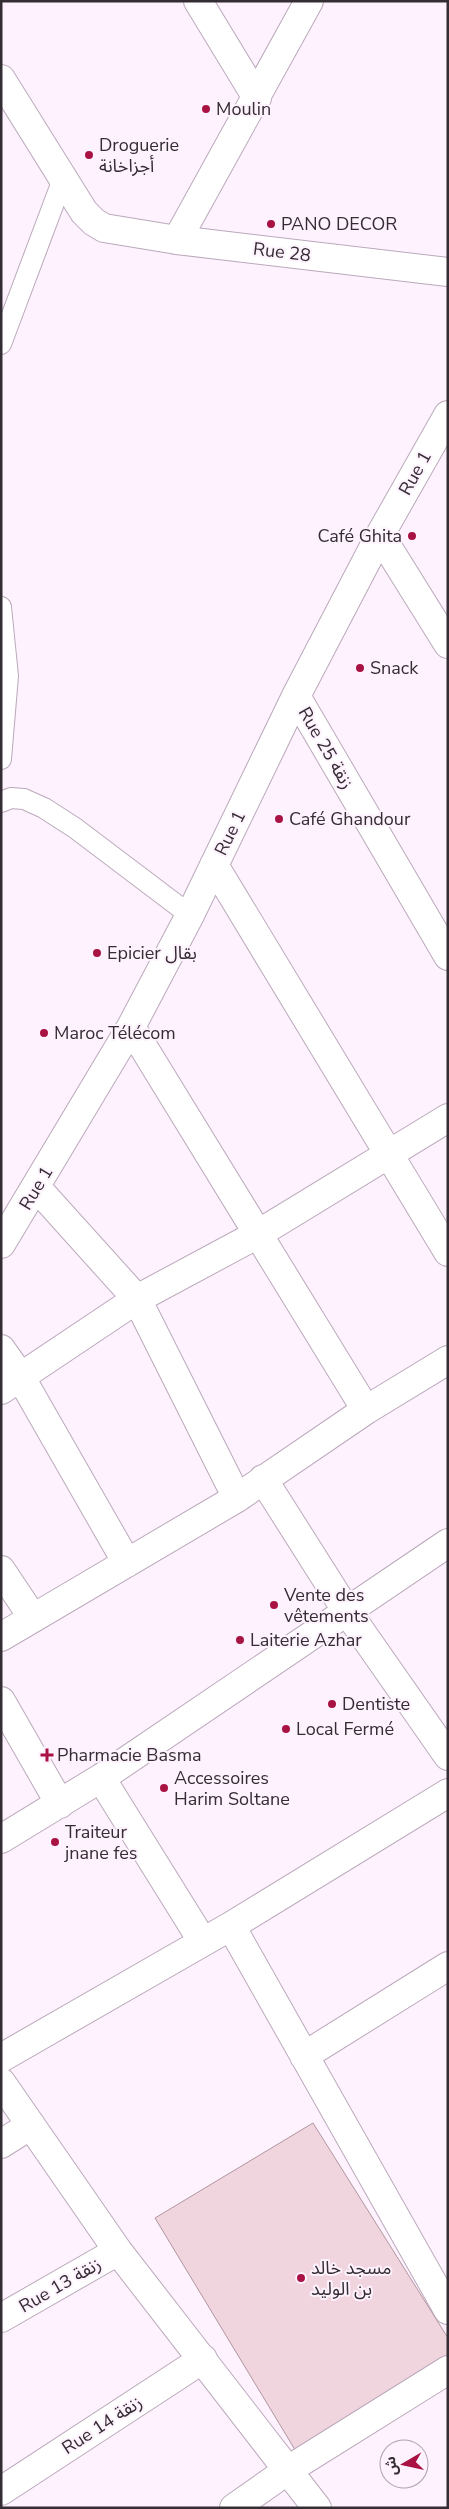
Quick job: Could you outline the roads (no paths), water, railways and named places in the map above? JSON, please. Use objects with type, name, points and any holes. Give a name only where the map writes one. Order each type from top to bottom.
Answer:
[{"type":"street","points":[[198,1],[257,98]]},
{"type":"street","points":[[177,240],[309,1]]},
{"type":"street","name":"Rue 28","points":[[1,79],[63,178],[94,222],[117,231],[177,240],[448,272]]},
{"type":"street","name":"Rue 1","points":[[1,1244],[37,1188],[131,1027],[190,915],[296,696],[380,535],[448,415]]},
{"type":"street","points":[[380,535],[447,641]]},
{"type":"street","name":"Rue 25 زنقة","points":[[296,696],[448,956]]},
{"type":"street","points":[[214,865],[448,1252]]},
{"type":"street","points":[[131,1027],[366,1410]]},
{"type":"street","points":[[11,1383],[136,1299],[258,1234],[448,1118]]},
{"type":"street","points":[[37,1188],[136,1299],[237,1498]]},
{"type":"street","points":[[1,1349],[11,1383],[127,1563]]},
{"type":"street","points":[[1,1637],[237,1498],[366,1410],[448,1360]]},
{"type":"street","points":[[263,1479],[346,1610],[446,1750]]},
{"type":"street","points":[[1,1839],[101,1778],[346,1610],[448,1543]]},
{"type":"street","points":[[1,1570],[33,1618]]},
{"type":"street","points":[[1,1701],[60,1804]]},
{"type":"street","points":[[101,1778],[203,1942]]},
{"type":"street","points":[[1,2058],[230,1926],[448,1793]]},
{"type":"street","points":[[230,1926],[448,2310]]},
{"type":"street","points":[[304,2056],[448,1966]]},
{"type":"street","points":[[1,2082],[118,2251],[317,2508]]},
{"type":"street","points":[[1,2144],[31,2125]]},
{"type":"street","name":"Rue 13 زنقة","points":[[1,2318],[118,2251]]},
{"type":"street","name":"Rue 14 زنقة","points":[[1,2490],[202,2359]]},
{"type":"street","points":[[234,2508],[288,2470],[448,2370]]},
{"type":"lane","points":[[1,344],[63,178]]},
{"type":"lane","points":[[1,607],[8,676],[1,759]]},
{"type":"lane","points":[[1,802],[11,798],[24,798],[44,808],[75,828],[190,915]]},
{"type":"place","name":"Moulin","points":[[206,109]]},
{"type":"place","name":"Droguerie أجزاخانة","points":[[89,155]]},
{"type":"place","name":"PANO DECOR","points":[[271,224]]},
{"type":"place","name":"Café Ghita","points":[[412,536]]},
{"type":"place","name":"Snack","points":[[360,668]]},
{"type":"place","name":"Café Ghandour","points":[[279,819]]},
{"type":"place","name":"Epicier بقال","points":[[97,953]]},
{"type":"place","name":"Maroc Télécom","points":[[44,1033]]},
{"type":"place","name":"Vente des vêtements","points":[[274,1605]]},
{"type":"place","name":"Laiterie Azhar","points":[[240,1640]]},
{"type":"place","name":"Dentiste","points":[[332,1704]]},
{"type":"place","name":"Local Fermé","points":[[286,1729]]},
{"type":"place","name":"Pharmacie Basma","points":[[47,1755]]},
{"type":"place","name":"Accessoires Harim Soltane","points":[[164,1788]]},
{"type":"place","name":"Traiteur jnane fes","points":[[55,1842]]},
{"type":"place","name":"مسجد خالد بن الوليد","points":[[301,2278]]}]
